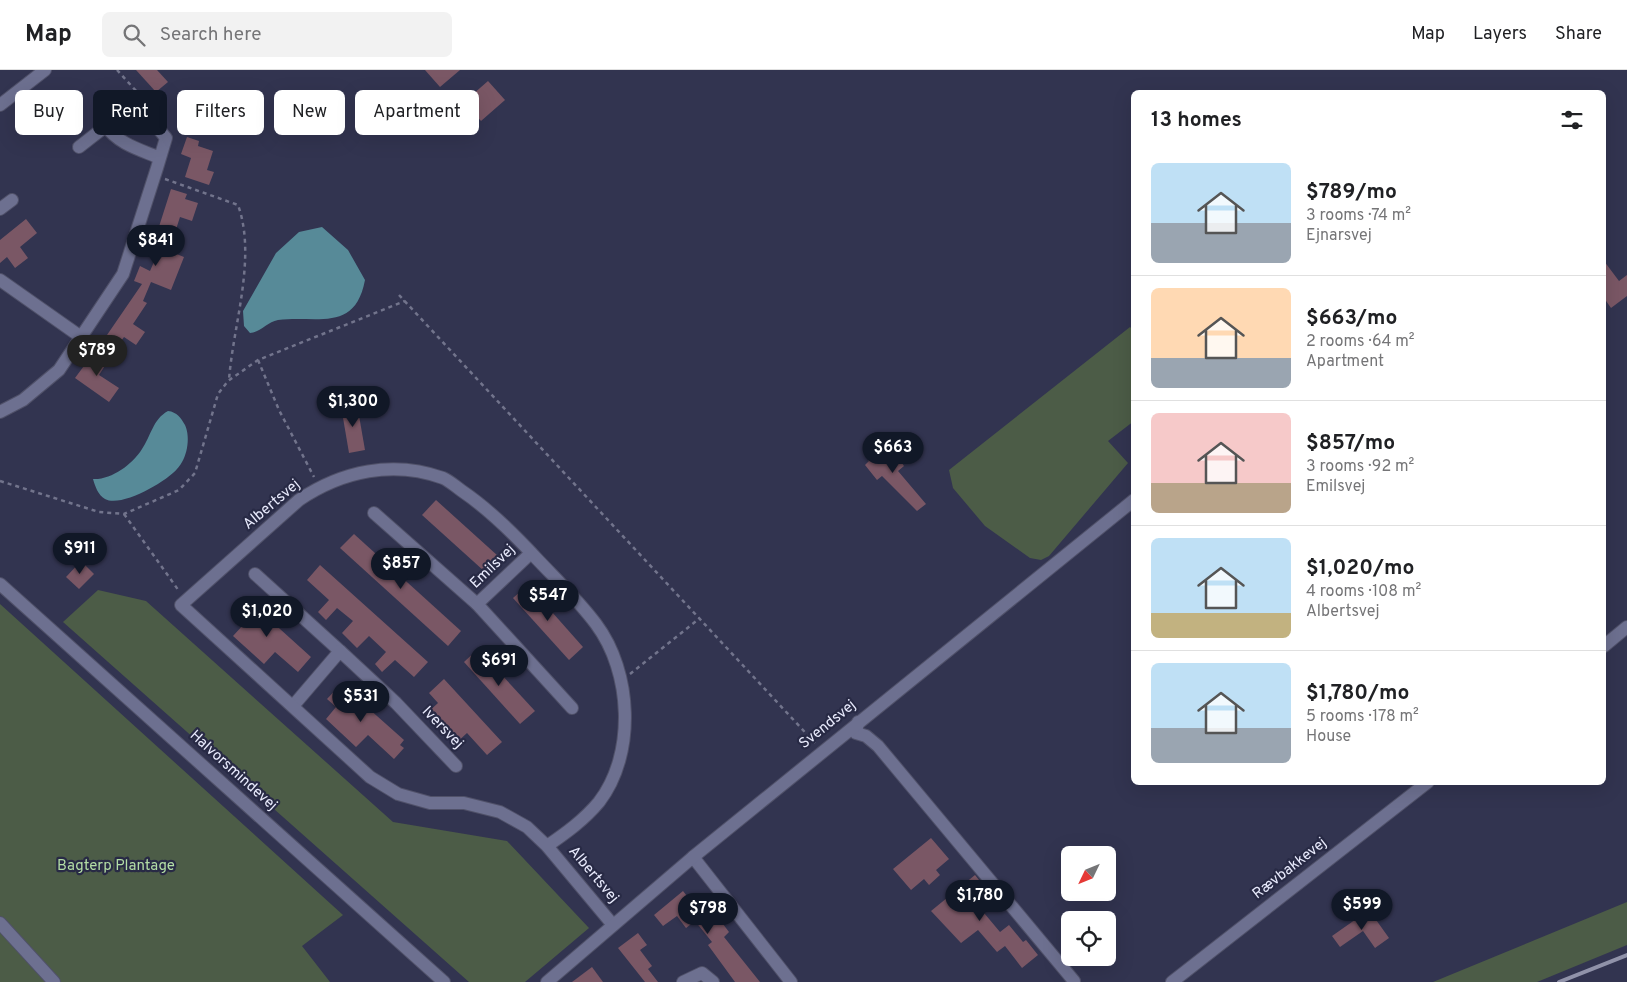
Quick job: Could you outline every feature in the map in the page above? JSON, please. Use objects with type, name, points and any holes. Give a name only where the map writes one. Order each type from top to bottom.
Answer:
[{"type":"street","points":[[0,105],[45,70]]},
{"type":"street","points":[[79,147],[94,135]]},
{"type":"street","points":[[111,135],[160,158]]},
{"type":"street","points":[[0,412],[23,400],[59,370],[123,274],[166,138],[164,135]]},
{"type":"street","points":[[0,209],[12,200]]},
{"type":"street","points":[[0,280],[82,337]]},
{"type":"street","name":"Albertsvej","points":[[547,846],[577,825],[600,801],[616,769],[625,735],[620,679],[612,654],[597,624],[532,553],[484,506],[444,478],[405,470],[368,470],[334,480],[319,487],[299,500],[181,605],[370,777],[398,794],[430,803],[464,803],[500,812],[527,826],[547,846],[614,925]]},
{"type":"street","name":"Svendsvej","points":[[552,980],[693,857],[1131,502]]},
{"type":"street","name":"Emilsvej","points":[[374,513],[477,604],[572,708]]},
{"type":"street","name":"Emilsvej","points":[[477,604],[532,553]]},
{"type":"street","name":"Iversvej","points":[[255,574],[396,703],[456,766]]},
{"type":"street","name":"Halvorsmindevej","points":[[0,584],[444,982]]},
{"type":"street","points":[[1606,644],[1627,627]]},
{"type":"street","points":[[293,706],[340,651]]},
{"type":"street","points":[[858,722],[856,733],[866,736],[878,746],[1074,981]]},
{"type":"street","name":"Rævbakkevej","points":[[1172,982],[1424,785]]},
{"type":"street","points":[[693,857],[791,982]]},
{"type":"street","points":[[0,923],[54,982]]},
{"type":"street","points":[[683,982],[702,973],[714,982]]},
{"type":"path","points":[[117,70],[136,90]]},
{"type":"path","points":[[154,175],[238,205],[244,222],[245,264],[228,381]]},
{"type":"path","points":[[399,294],[822,751]]},
{"type":"path","points":[[0,481],[99,512],[124,514],[179,490],[195,473],[218,394],[228,381],[258,360],[405,301]]},
{"type":"path","points":[[258,360],[279,410],[319,487]]},
{"type":"path","points":[[124,514],[179,590],[181,605]]},
{"type":"path","points":[[620,679],[636,671],[700,618]]},
{"type":"green space","points":[[1131,328],[1131,423],[1108,441],[1128,463],[1049,556],[1041,560],[1030,558],[985,526],[953,488],[949,470]]},
{"type":"green space","points":[[98,590],[146,601],[393,822],[507,841],[589,928],[525,982],[469,982],[63,622]]},
{"type":"green space","name":"Bagterp Plantage","points":[[0,604],[343,915],[302,946],[330,982],[0,982]]},
{"type":"green space","points":[[1627,902],[1627,945],[1537,982],[1433,982]]},
{"type":"shaded area","points":[[322,227],[348,250],[365,280],[360,297],[353,308],[343,315],[332,318],[278,320],[250,333],[244,326],[243,311],[276,253],[299,232]]},
{"type":"shaded area","points":[[168,411],[174,413],[182,420],[187,430],[186,454],[180,465],[154,487],[132,497],[112,501],[105,499],[97,490],[93,479],[100,479],[114,474],[133,461],[159,418]]},
{"type":"building","points":[[136,70],[157,70],[168,82],[158,90],[154,90]]},
{"type":"building","points":[[425,70],[460,70],[440,87]]},
{"type":"building","points":[[488,81],[505,100],[481,121],[479,119],[478,90]]},
{"type":"building","points":[[187,137],[199,141],[198,146],[213,151],[207,170],[214,172],[209,185],[185,177],[191,158],[181,154]]},
{"type":"building","points":[[171,189],[187,194],[185,199],[198,203],[192,221],[180,217],[169,251],[184,257],[171,290],[151,282],[143,301],[147,303],[133,324],[145,332],[136,345],[124,337],[119,344],[107,335],[142,284],[134,281],[140,266],[150,271],[164,239],[156,236]]},
{"type":"building","points":[[26,219],[37,233],[20,247],[28,258],[15,268],[7,257],[0,263],[0,240]]},
{"type":"building","points":[[1606,264],[1619,281],[1627,275],[1627,296],[1611,308],[1606,301]]},
{"type":"building","points":[[95,351],[108,361],[99,375],[119,388],[109,402],[75,378]]},
{"type":"building","points":[[357,404],[365,450],[349,453],[341,406]]},
{"type":"building","points":[[883,444],[887,445],[900,460],[904,466],[898,471],[926,504],[917,511],[882,476],[877,480],[865,465],[869,461],[867,458]]},
{"type":"building","points":[[436,500],[498,556],[484,571],[422,515]]},
{"type":"building","points":[[354,534],[461,631],[448,646],[340,548]]},
{"type":"building","points":[[81,561],[94,574],[79,589],[66,577]]},
{"type":"building","points":[[320,565],[428,662],[414,677],[395,660],[382,672],[375,664],[386,652],[369,636],[357,648],[342,633],[353,621],[337,608],[326,620],[318,612],[329,600],[307,580]]},
{"type":"building","points":[[528,585],[583,647],[569,660],[513,598]]},
{"type":"building","points":[[248,600],[311,657],[298,672],[275,652],[264,664],[233,636],[244,624],[234,615]]},
{"type":"building","points":[[478,649],[535,711],[520,724],[464,662]]},
{"type":"building","points":[[444,679],[502,742],[487,755],[467,733],[455,744],[426,714],[438,703],[429,693]]},
{"type":"building","points":[[341,684],[404,740],[400,745],[404,748],[394,759],[368,735],[356,747],[326,719],[336,707],[327,699]]},
{"type":"building","points":[[931,838],[949,859],[936,870],[940,875],[929,885],[924,879],[911,890],[893,869]]},
{"type":"building","points":[[975,875],[987,890],[974,901],[1000,932],[1009,925],[1023,942],[1026,940],[1038,955],[1022,968],[1005,946],[997,952],[978,930],[961,943],[931,911]]},
{"type":"building","points":[[683,891],[701,914],[710,907],[729,932],[724,937],[760,982],[735,982],[708,945],[712,942],[695,921],[686,928],[677,916],[663,926],[654,915]]},
{"type":"building","points":[[1369,910],[1389,938],[1375,948],[1363,931],[1340,947],[1332,936]]},
{"type":"building","points":[[638,933],[647,945],[640,950],[652,966],[648,969],[658,982],[645,982],[618,948]]},
{"type":"building","points":[[592,967],[603,982],[572,982]]},
{"type":"railway","points":[[1559,982],[1627,955]]}]
